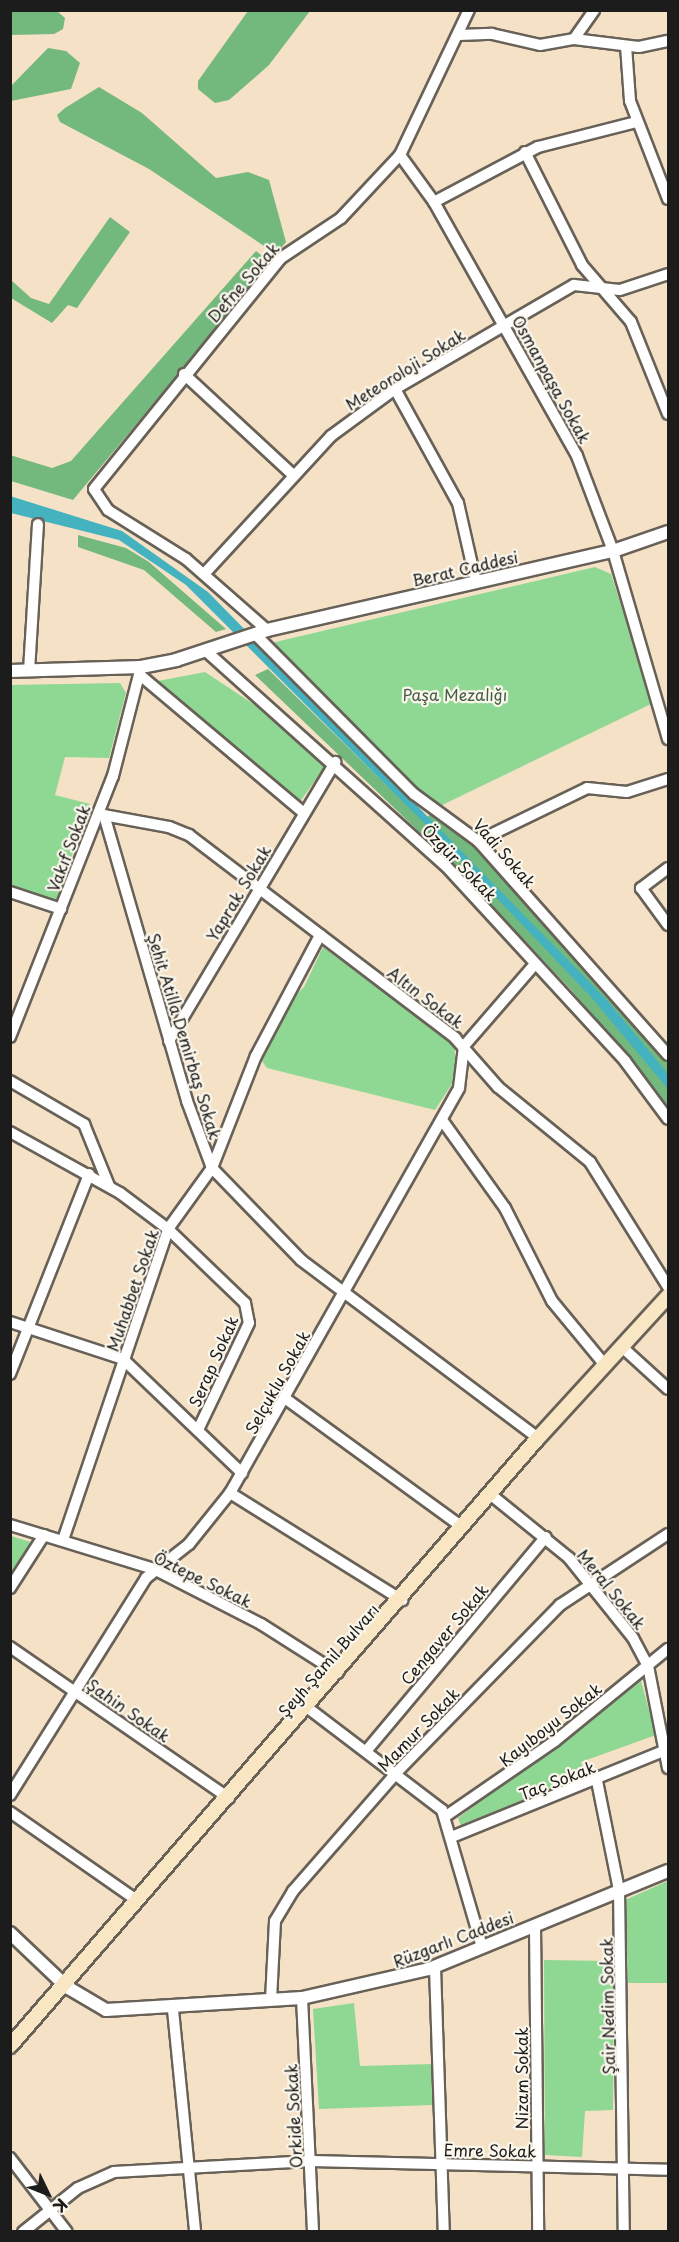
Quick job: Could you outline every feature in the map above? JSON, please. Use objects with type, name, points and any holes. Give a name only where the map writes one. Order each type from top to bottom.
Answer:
[{"type":"main road","name":"Şeyh Şamil Bulvarı","points":[[13,2038],[67,1987],[138,1901],[402,1600],[538,1438],[669,1296]]},
{"type":"street","name":"Defne Sokak","points":[[94,489],[184,374],[281,258],[341,218],[400,154],[469,10]]},
{"type":"street","points":[[574,39],[594,10]]},
{"type":"street","points":[[459,35],[492,34],[540,45],[574,39],[626,46],[669,41]]},
{"type":"street","points":[[626,46],[636,122],[668,196]]},
{"type":"street","points":[[434,202],[525,152],[636,122]]},
{"type":"street","points":[[525,152],[572,248],[631,322],[669,414]]},
{"type":"street","name":"Osmanpaşa Sokak","points":[[400,154],[434,202],[570,441],[613,551],[669,740]]},
{"type":"street","name":"Meteoroloji Sokak","points":[[205,573],[331,436],[395,389],[574,285],[603,285],[620,290],[669,274]]},
{"type":"street","points":[[184,374],[293,475]]},
{"type":"street","points":[[395,389],[458,503],[476,582]]},
{"type":"street","name":"Vadi Sokak","points":[[94,489],[108,510],[205,573],[414,794],[478,841],[669,1055]]},
{"type":"street","points":[[29,671],[38,524]]},
{"type":"street","name":"Berat Caddesi","points":[[206,651],[261,632],[613,551],[669,532]]},
{"type":"street","points":[[10,671],[141,671],[206,651]]},
{"type":"street","name":"Özgür Sokak","points":[[206,651],[335,762],[446,866],[644,1083],[669,1119]]},
{"type":"street","points":[[141,671],[304,813]]},
{"type":"street","name":"Vakıf Sokak","points":[[10,1037],[101,815],[124,743],[141,671]]},
{"type":"street","name":"Yaprak Sokak","points":[[169,1041],[259,886],[335,762]]},
{"type":"street","points":[[478,841],[587,788],[627,792],[669,779]]},
{"type":"street","name":"Altın Sokak","points":[[101,815],[180,831],[259,886],[464,1046],[498,1087],[590,1162],[669,1287]]},
{"type":"street","name":"Şehit Atilla Demirbaş Sokak","points":[[101,815],[169,1041],[212,1168],[287,1247],[538,1438]]},
{"type":"street","points":[[669,868],[641,888],[669,925]]},
{"type":"street","points":[[10,892],[61,909]]},
{"type":"street","name":"Muhabbet Sokak","points":[[63,1540],[168,1229],[212,1168],[256,1056],[320,935]]},
{"type":"street","points":[[464,1046],[536,964]]},
{"type":"street","name":"Selçuklu Sokak","points":[[10,1795],[154,1569],[189,1544],[230,1493],[286,1399],[442,1120],[463,1076],[464,1046]]},
{"type":"street","points":[[10,1081],[84,1124],[110,1186]]},
{"type":"street","points":[[442,1120],[500,1199],[552,1301],[605,1365]]},
{"type":"street","points":[[10,1132],[110,1186],[168,1229]]},
{"type":"street","points":[[10,1374],[89,1174]]},
{"type":"street","name":"Serap Sokak","points":[[168,1229],[237,1292],[251,1315],[198,1430]]},
{"type":"street","points":[[10,1322],[123,1359],[242,1473]]},
{"type":"street","points":[[622,1347],[669,1389]]},
{"type":"street","points":[[286,1399],[462,1527]]},
{"type":"street","points":[[230,1493],[402,1600]]},
{"type":"street","name":"Meral Sokak","points":[[490,1494],[546,1537],[589,1582],[648,1666],[669,1768]]},
{"type":"street","name":"Öztepe Sokak","points":[[10,1525],[154,1569],[261,1624],[338,1673]]},
{"type":"street","name":"Mamur Sokak","points":[[271,2000],[272,1942],[279,1913],[397,1772],[539,1625],[589,1582],[669,1534]]},
{"type":"street","points":[[10,1588],[44,1535]]},
{"type":"street","name":"Cengaver Sokak","points":[[367,1750],[546,1537]]},
{"type":"street","name":"Şahin Sokak","points":[[10,1647],[229,1798]]},
{"type":"street","name":"Kayıboyu Sokak","points":[[446,1816],[537,1754],[669,1649]]},
{"type":"street","points":[[308,1708],[397,1772],[446,1816],[454,1836],[482,1947]]},
{"type":"street","name":"Taç Sokak","points":[[454,1836],[597,1781],[666,1750]]},
{"type":"street","name":"Şair Nedim Sokak","points":[[597,1781],[619,1890],[624,2232]]},
{"type":"street","points":[[10,1812],[138,1901]]},
{"type":"street","name":"Rüzgarlı Caddesi","points":[[10,1933],[67,1987],[106,2010],[173,2010],[302,1998],[435,1967],[669,1870]]},
{"type":"street","name":"Nizam Sokak","points":[[535,1925],[538,2232]]},
{"type":"street","points":[[435,1967],[444,2232]]},
{"type":"street","name":"Orkide Sokak","points":[[302,1998],[313,2232]]},
{"type":"street","points":[[173,2010],[195,2232]]},
{"type":"street","points":[[10,2158],[52,2208],[67,2232]]},
{"type":"street","name":"Emre Sokak","points":[[23,2232],[52,2208],[101,2176],[187,2166],[311,2161],[624,2167],[669,2170]]},
{"type":"green space","points":[[11,10],[57,11],[65,18],[63,29],[54,34],[11,35]]},
{"type":"green space","points":[[248,11],[310,11],[269,65],[229,100],[215,103],[198,89],[198,81]]},
{"type":"green space","points":[[48,48],[66,51],[80,63],[71,89],[11,101],[11,86]]},
{"type":"green space","points":[[99,87],[142,113],[216,178],[248,172],[269,180],[286,242],[276,254],[149,169],[60,122],[57,115]]},
{"type":"green space","points":[[110,217],[130,232],[77,308],[68,305],[52,323],[11,298],[11,280],[31,298],[49,304]]},
{"type":"green space","points":[[256,251],[271,263],[73,500],[11,481],[10,455],[52,468],[71,461]]},
{"type":"green space","points":[[78,535],[126,548],[149,562],[226,629],[216,632],[144,570],[78,547]]},
{"type":"green space","name":"Paşa Mezalığı","points":[[595,567],[611,574],[653,703],[436,808],[271,643]]},
{"type":"green space","points":[[268,669],[423,821],[435,810],[467,836],[668,1061],[668,1106],[572,991],[455,866],[255,675]]},
{"type":"green space","points":[[205,672],[273,717],[325,767],[299,803],[158,681]]},
{"type":"green space","points":[[120,683],[126,693],[109,758],[65,757],[55,795],[90,804],[56,901],[11,887],[10,685]]},
{"type":"green space","points":[[323,947],[454,1044],[457,1076],[435,1110],[267,1068],[262,1061],[288,1003],[304,987]]},
{"type":"green space","points":[[11,1536],[34,1543],[11,1579]]},
{"type":"green space","points":[[641,1681],[656,1735],[581,1762],[587,1780],[462,1829],[458,1818]]},
{"type":"green space","points":[[668,1881],[668,1983],[628,1983],[625,1900]]},
{"type":"green space","points":[[544,1960],[614,1961],[613,2110],[585,2111],[582,2157],[545,2155]]},
{"type":"green space","points":[[354,2003],[360,2066],[433,2064],[432,2105],[319,2109],[313,2009]]},
{"type":"water","points":[[10,496],[122,531],[208,592],[607,1000],[668,1074],[668,1089],[591,997],[453,852],[186,585],[119,540],[11,513]]}]
